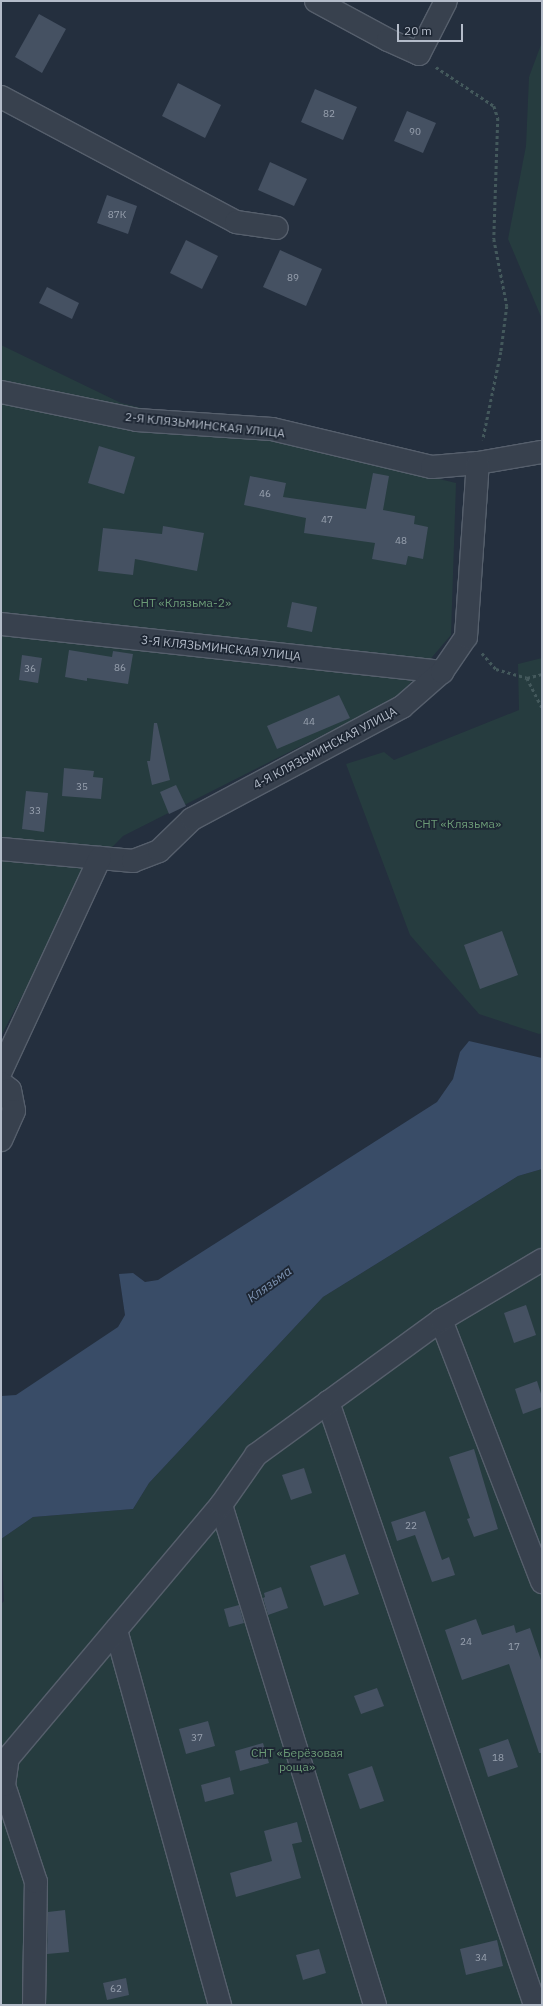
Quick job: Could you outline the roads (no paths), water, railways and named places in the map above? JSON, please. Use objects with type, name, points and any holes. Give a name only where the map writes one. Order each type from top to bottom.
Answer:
[{"type":"street","points":[[316,1],[388,40],[419,54],[446,1]]},
{"type":"street","points":[[1,97],[236,222],[277,228]]},
{"type":"street","name":"2-Я КЛЯЗЬМИНСКАЯ УЛИЦА","points":[[1,392],[137,420],[272,429],[432,467],[478,463],[542,452]]},
{"type":"street","name":"4-Я КЛЯЗЬМИНСКАЯ УЛИЦА","points":[[1,849],[133,861],[159,850],[192,819],[402,706],[442,672],[466,637],[478,463]]},
{"type":"street","name":"3-Я КЛЯЗЬМИНСКАЯ УЛИЦА","points":[[1,624],[442,672]]},
{"type":"street","points":[[1,1071],[100,858]]},
{"type":"street","points":[[1,1083],[10,1090],[14,1111],[1,1140]]},
{"type":"street","points":[[34,2005],[36,1882],[4,1785],[8,1758],[221,1505],[256,1455],[441,1320],[542,1260]]},
{"type":"street","points":[[441,1320],[542,1582]]},
{"type":"street","points":[[328,1402],[536,2005]]},
{"type":"street","points":[[221,1505],[375,2005]]},
{"type":"street","points":[[116,1630],[220,2005]]},
{"type":"water","name":"Клязьма","points":[[469,1041],[542,1058],[542,1169],[518,1176],[323,1297],[149,1483],[133,1509],[33,1517],[1,1539],[1,1396],[16,1395],[118,1327],[125,1315],[119,1274],[133,1273],[145,1282],[158,1280],[437,1102],[453,1079],[460,1052]]},
{"type":"park label","name":"СНТ «Клязьма-2»","points":[[182,603]]},
{"type":"park label","name":"СНТ «Клязьма»","points":[[458,824]]},
{"type":"park label","name":"СНТ «Берёзовая роща»","points":[[297,1760]]}]
